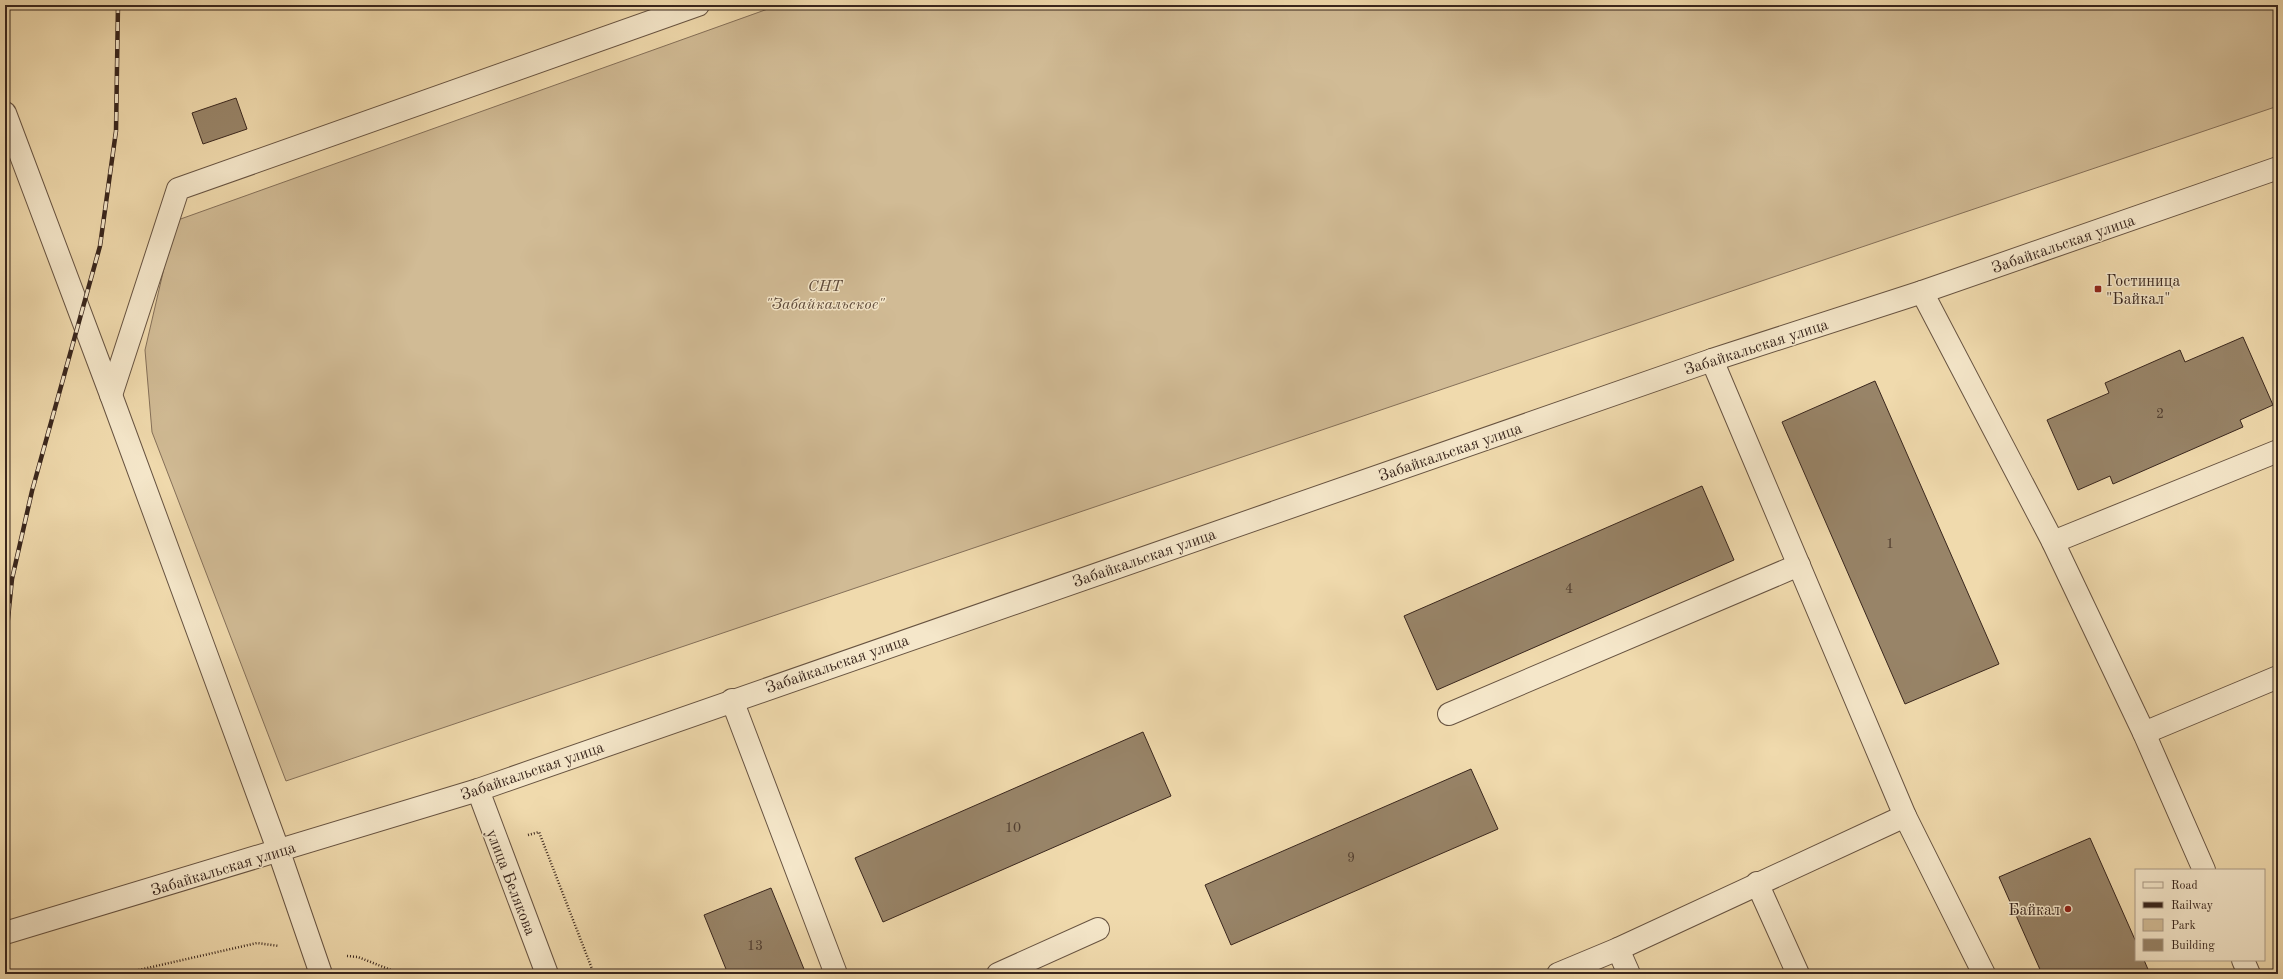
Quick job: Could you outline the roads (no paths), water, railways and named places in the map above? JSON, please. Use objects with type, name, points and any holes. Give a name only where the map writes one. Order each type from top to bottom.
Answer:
[{"type":"street","points":[[111,395],[178,189],[698,5]]},
{"type":"street","points":[[5,113],[111,395],[279,852],[321,974]]},
{"type":"street","name":"Забайкальская улица","points":[[5,933],[279,852],[478,790],[732,700],[1712,360],[1922,292],[2278,168]]},
{"type":"street","points":[[1922,292],[2053,542],[2144,733],[2204,869]]},
{"type":"street","points":[[1712,360],[1905,816],[1984,974]]},
{"type":"street","points":[[2053,542],[2278,451]]},
{"type":"street","points":[[1449,714],[1799,565]]},
{"type":"street","points":[[2144,733],[2278,677]]},
{"type":"street","points":[[732,700],[836,974]]},
{"type":"street","name":"улица Белякова","points":[[478,790],[547,974]]},
{"type":"street","points":[[1558,974],[1618,949],[1757,883],[1905,816]]},
{"type":"street","points":[[1757,883],[1798,974]]},
{"type":"street","points":[[998,974],[1098,929]]},
{"type":"street","points":[[1618,949],[1629,974]]},
{"type":"street","points":[[2243,961],[2249,974]]},
{"type":"railway","points":[[5,648],[12,579],[32,491],[100,246],[116,131],[118,5]]},
{"type":"place","name":"Гостиница \"Байкал\"","points":[[2098,289]]},
{"type":"place","name":"Байкал","points":[[2068,909]]},
{"type":"park label","name":"СНТ \"Забайкальское\"","points":[[825,294]]}]
